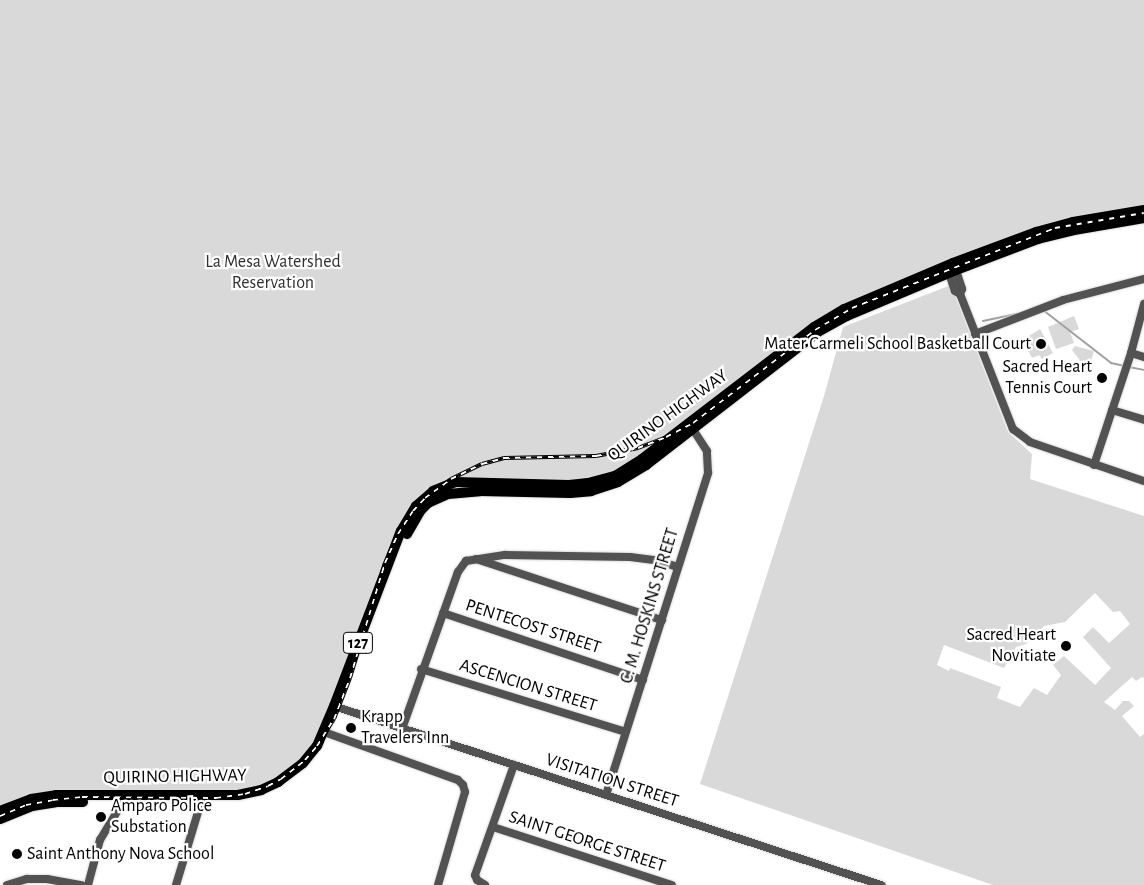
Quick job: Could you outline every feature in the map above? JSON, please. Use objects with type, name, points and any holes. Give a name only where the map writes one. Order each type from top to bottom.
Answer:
[{"type":"main road","name":"QUIRINO HIGHWAY","points":[[0,811],[31,799],[56,795],[126,798],[201,798],[248,794],[278,782],[303,763],[327,733],[401,531],[407,518],[424,497],[456,482],[569,485],[602,480],[628,469],[690,425],[814,327],[833,315],[1049,228],[1144,210]]},
{"type":"main road","name":"QUIRINO HIGHWAY","points":[[951,268],[1057,234],[1144,218]]},
{"type":"main road","name":"QUIRINO HIGHWAY","points":[[0,819],[32,806],[56,802],[126,798]]},
{"type":"street","points":[[951,268],[955,291],[960,294],[1009,420],[1020,436],[1030,442],[1144,481]]},
{"type":"street","points":[[975,334],[1063,300],[1144,279]]},
{"type":"street","points":[[1094,464],[1131,352],[1144,304]]},
{"type":"street","points":[[1131,352],[1144,357]]},
{"type":"street","points":[[1112,410],[1144,420]]},
{"type":"street","name":"C. M. HOSKINS STREET","points":[[606,795],[709,468],[707,451],[690,425]]},
{"type":"street","points":[[402,728],[421,669],[461,565],[474,558],[505,554],[630,557],[656,560],[678,568]]},
{"type":"street","points":[[474,558],[662,620]]},
{"type":"street","name":"PENTECOST STREET","points":[[442,613],[643,680]]},
{"type":"street","name":"ASCENCION STREET","points":[[421,669],[626,732]]},
{"type":"street","name":"VISITATION STREET","points":[[337,708],[606,795],[868,883],[881,885]]},
{"type":"street","points":[[327,733],[458,780],[463,785],[465,792],[438,885]]},
{"type":"street","points":[[482,884],[475,875],[514,765]]},
{"type":"street","points":[[88,885],[100,840],[126,798]]},
{"type":"street","points":[[176,885],[201,798]]},
{"type":"street","name":"SAINT GEORGE STREET","points":[[493,827],[672,885]]},
{"type":"street","points":[[7,885],[46,879],[81,885]]},
{"type":"green space","name":"La Mesa Watershed Reservation","points":[[0,0],[1144,0],[1144,210],[887,290],[642,459],[602,479],[456,485],[409,519],[326,733],[274,788],[56,799],[0,816]]},
{"type":"green space","points":[[951,285],[1008,432],[1032,454],[1030,479],[1144,516],[1144,678],[1142,677],[1136,681],[1132,677],[1104,702],[1115,710],[1123,701],[1129,701],[1134,706],[1122,716],[1140,737],[1144,734],[1144,885],[993,885],[700,784],[824,396],[843,327]],"holes":[[[1095,593],[1113,612],[1120,611],[1130,624],[1109,643],[1093,627],[1083,637],[1111,668],[1095,685],[1064,656],[1053,665],[1061,675],[1047,695],[1034,688],[1020,707],[997,698],[1001,687],[950,668],[949,671],[937,665],[944,645],[1004,668],[1016,647],[1026,644],[1044,626],[1065,622]]]},
{"type":"green space","points":[[1074,316],[1079,329],[1070,332],[1074,343],[1056,349],[1048,327]]},
{"type":"green space","name":"Mater Carmeli School Basketball Court","points":[[1040,329],[1053,353],[1042,359],[1039,355],[1032,358],[1025,344],[1032,341],[1029,336]]},
{"type":"green space","points":[[1075,346],[1094,351],[1088,371],[1072,350]]},
{"type":"waterway","points":[[1043,310],[1111,363],[1125,366]]},
{"type":"waterway","points":[[983,321],[1017,314]]},
{"type":"waterway","points":[[1129,367],[1144,370]]},
{"type":"railway","points":[[0,816],[26,805],[53,800],[82,797],[216,798],[245,794],[268,786],[281,779],[305,760],[317,746],[334,719],[350,678],[385,563],[398,534],[413,511],[425,498],[451,479],[482,464],[504,458],[596,456],[638,448],[666,437],[693,423],[815,330],[852,308],[1055,228],[1144,213]]},
{"type":"place","name":"Mater Carmeli School Basketball Court","points":[[1041,344]]},
{"type":"place","name":"Sacred Heart Tennis Court","points":[[1102,378]]},
{"type":"place","name":"Sacred Heart Novitiate","points":[[1066,646]]},
{"type":"place","name":"Krapp Travelers Inn","points":[[351,728]]},
{"type":"place","name":"Amparo Police Substation","points":[[101,817]]},
{"type":"place","name":"Saint Anthony Nova School","points":[[17,854]]}]
